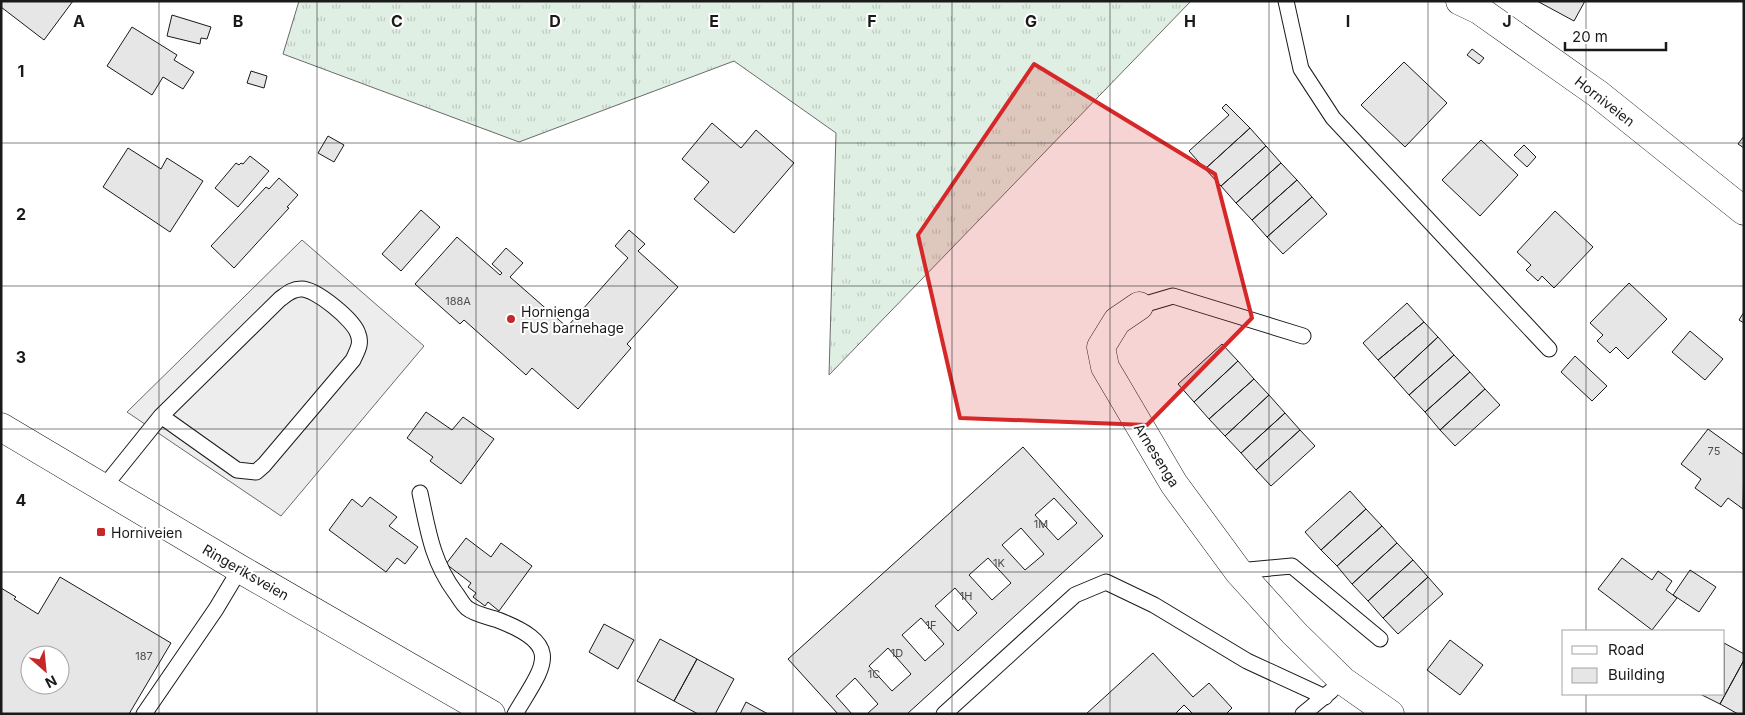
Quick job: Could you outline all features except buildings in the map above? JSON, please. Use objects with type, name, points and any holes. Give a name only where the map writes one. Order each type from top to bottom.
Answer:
[{"type":"street","name":"Horniveien","points":[[1460,1],[1479,10],[1598,94],[1744,211]]},
{"type":"street","name":"Arnesenga","points":[[1138,306],[1117,321],[1101,347],[1105,367],[1174,484],[1238,571],[1294,633],[1334,689],[1390,714]]},
{"type":"street","name":"Ringeriksveien","points":[[1,427],[240,569],[492,714]]},
{"type":"lane","points":[[1286,1],[1301,69],[1333,118],[1549,349]]},
{"type":"lane","points":[[103,488],[161,416],[280,299],[292,290],[303,288],[314,292],[352,323],[358,334],[360,346],[353,360],[256,472],[237,470],[161,416]]},
{"type":"lane","name":"Arnesenga","points":[[1138,306],[1173,296],[1303,336]]},
{"type":"lane","points":[[420,493],[435,558],[444,578],[467,608],[519,628],[535,638],[542,652],[542,667],[515,714]]},
{"type":"lane","points":[[1238,571],[1292,566],[1380,639]]},
{"type":"lane","points":[[144,714],[216,608],[240,569]]},
{"type":"lane","points":[[944,714],[1075,595],[1106,582],[1154,605],[1247,661],[1334,689]]},
{"type":"lane","points":[[1303,714],[1334,689]]},
{"type":"highlighted area","points":[[1034,64],[1215,174],[1252,318],[1147,425],[960,418],[918,235]]},
{"type":"green space","points":[[299,1],[1191,1],[829,375],[836,133],[734,61],[519,142],[283,54]]},
{"type":"shaded area","points":[[302,240],[424,346],[281,516],[127,412]]},
{"type":"place","name":"Hornienga FUS barnehage","points":[[511,319]]},
{"type":"place","name":"Horniveien","points":[[101,532]]}]
